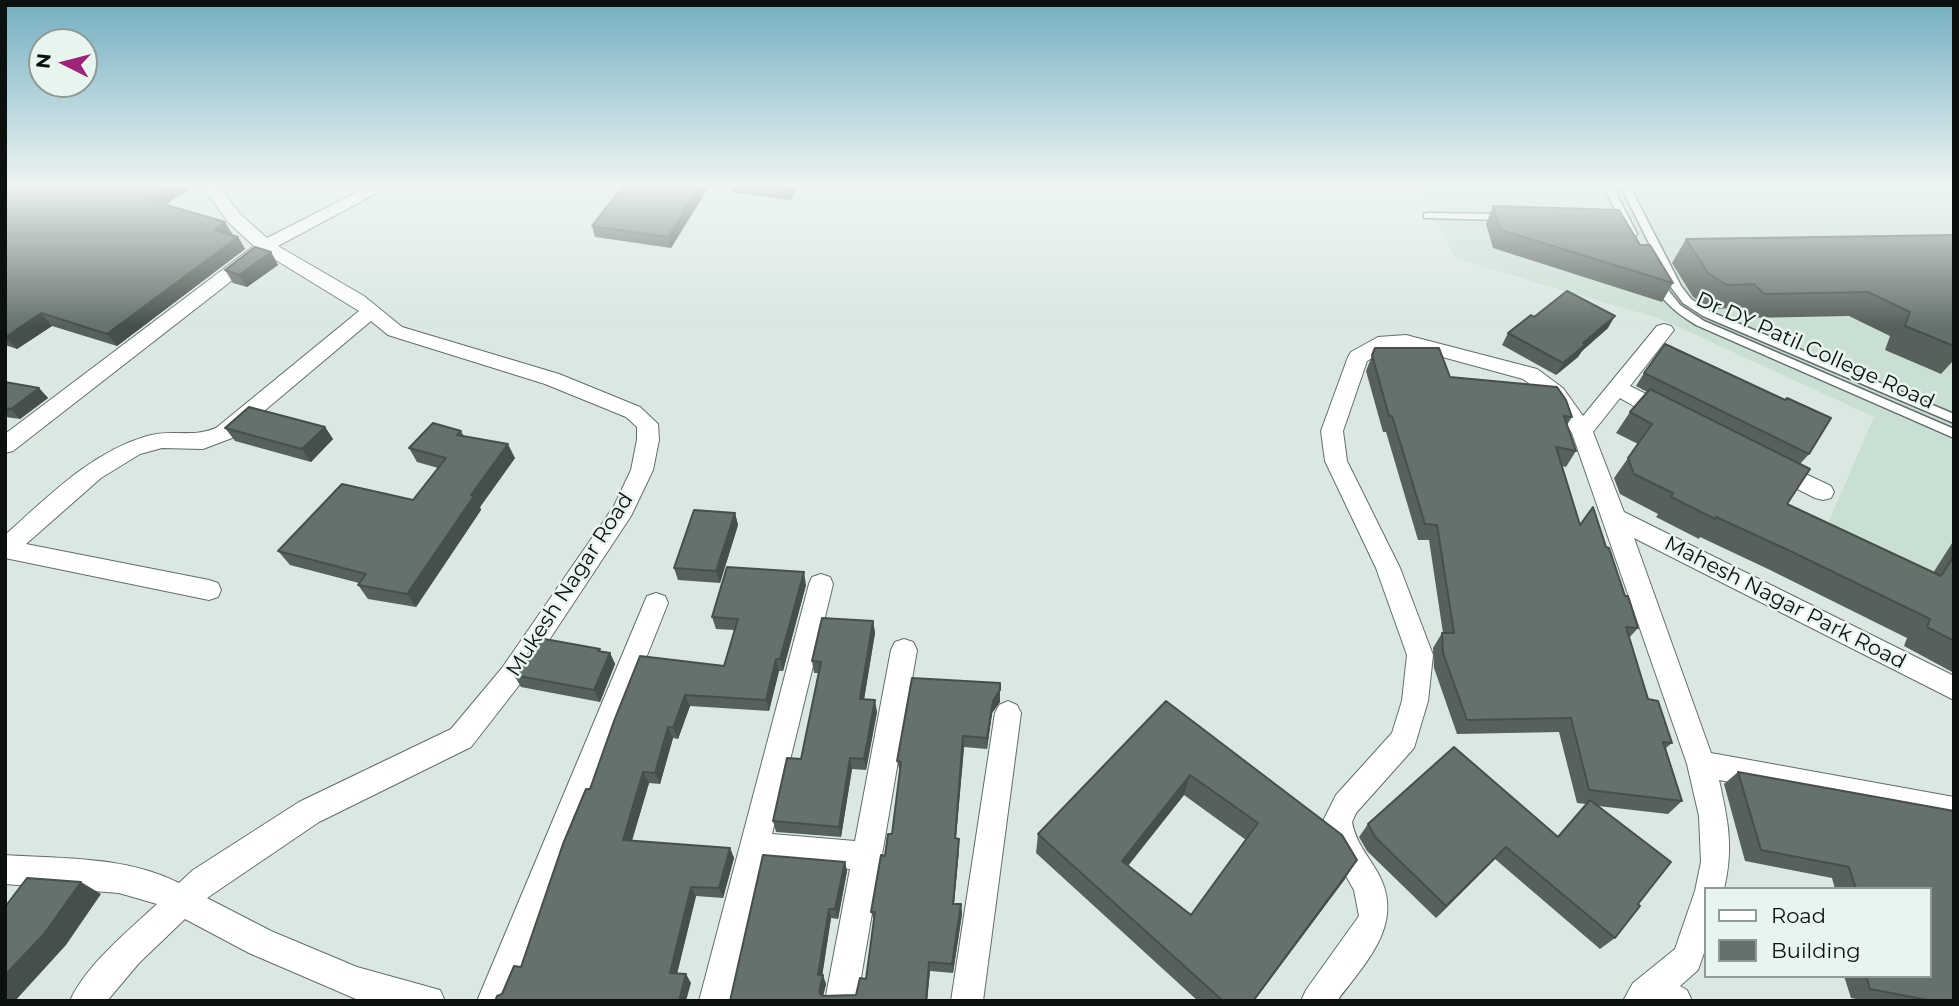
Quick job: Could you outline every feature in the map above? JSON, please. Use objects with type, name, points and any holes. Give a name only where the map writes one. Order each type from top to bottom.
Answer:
[{"type":"street","name":"Mukesh Nagar Road","points":[[86,1001],[128,952],[204,880],[309,812],[461,738],[519,665],[624,510],[642,470],[648,440],[647,424],[634,412],[552,379],[395,331],[371,311],[265,246],[249,232]]},
{"type":"street","points":[[5,445],[265,246],[292,232]]},
{"type":"street","points":[[5,549],[92,475],[135,449],[152,442],[197,444],[224,433],[371,311]]},
{"type":"street","points":[[1582,431],[1664,330]]},
{"type":"street","name":"Mahesh Nagar Park Road","points":[[1317,1001],[1366,935],[1374,916],[1368,884],[1349,857],[1340,838],[1337,821],[1346,804],[1405,739],[1415,701],[1420,655],[1388,568],[1336,461],[1332,431],[1358,357],[1385,342],[1405,341],[1530,374],[1556,393],[1582,431],[1701,764],[1713,816],[1716,862],[1710,887]]},
{"type":"street","points":[[1616,388],[1689,425]]},
{"type":"street","points":[[1762,462],[1823,492]]},
{"type":"street","name":"Mahesh Nagar Park Road","points":[[1615,518],[1954,689]]},
{"type":"street","points":[[5,549],[209,590]]},
{"type":"street","points":[[715,1001],[821,584]]},
{"type":"street","points":[[493,1001],[656,603]]},
{"type":"street","points":[[841,1001],[904,650]]},
{"type":"street","points":[[967,1001],[1007,713]]},
{"type":"street","points":[[1701,764],[1954,811]]},
{"type":"street","points":[[754,847],[867,856]]},
{"type":"street","points":[[5,869],[119,878],[157,888],[260,942],[356,983],[429,1001]]},
{"type":"street","points":[[1642,997],[1687,959],[1703,908]]},
{"type":"street","points":[[1642,997],[1676,1001]]},
{"type":"lane","points":[[1631,232],[1637,243]]},
{"type":"lane","name":"Dr DY Patil College Road","points":[[1648,232],[1676,286],[1687,301],[1706,314],[1954,419]]},
{"type":"lane","name":"Dr DY Patil College Road","points":[[1650,267],[1662,292],[1678,311],[1954,434]]},
{"type":"shaded area","points":[[1442,232],[1954,232],[1954,607],[1822,537],[1874,417],[1661,319],[1456,259]]},
{"type":"building","points":[[5,232],[221,232],[238,237],[107,334],[41,313],[6,337]]},
{"type":"building","points":[[633,232],[671,232],[668,237]]},
{"type":"building","points":[[1507,232],[1632,232],[1640,245],[1650,245],[1673,283]]},
{"type":"building","points":[[1954,235],[1954,346],[1905,326],[1910,312],[1868,292],[1764,294],[1754,284],[1727,285],[1708,273],[1686,239]]},
{"type":"building","points":[[255,247],[271,252],[239,275],[225,270]]},
{"type":"building","points":[[1567,291],[1615,316],[1563,363],[1508,333],[1531,315],[1534,317]]},
{"type":"building","points":[[1665,344],[1785,400],[1787,398],[1831,418],[1809,454],[1644,373]]},
{"type":"building","points":[[1375,348],[1439,348],[1450,377],[1557,387],[1566,400],[1572,417],[1564,416],[1576,451],[1556,447],[1580,525],[1593,507],[1625,596],[1628,596],[1638,628],[1626,627],[1648,699],[1658,701],[1672,743],[1663,742],[1682,801],[1589,790],[1571,718],[1467,720],[1443,653],[1442,633],[1454,633],[1437,525],[1425,524],[1392,416],[1389,416],[1372,355]]},
{"type":"building","points":[[5,382],[39,388],[11,409],[5,408]]},
{"type":"building","points":[[1650,389],[1810,469],[1787,504],[1941,576],[1954,556],[1954,641],[1927,627],[1930,619],[1786,549],[1716,517],[1715,519],[1671,497],[1673,493],[1634,474],[1628,458],[1652,424],[1630,412]]},
{"type":"building","points":[[249,407],[325,427],[302,449],[225,428]]},
{"type":"building","points":[[433,423],[461,431],[457,435],[508,444],[471,495],[474,496],[407,594],[358,585],[366,574],[278,551],[342,484],[413,500],[446,458],[409,448]]},
{"type":"building","points":[[694,510],[735,513],[716,571],[674,568]]},
{"type":"building","points":[[727,567],[804,572],[766,700],[685,695],[673,728],[668,727],[655,773],[643,772],[623,840],[730,848],[719,888],[691,887],[670,973],[686,974],[679,1001],[495,1001],[497,996],[502,994],[514,966],[521,967],[563,844],[586,789],[590,789],[640,656],[724,666],[738,619],[712,617]]},
{"type":"building","points":[[822,618],[873,621],[860,699],[875,700],[864,759],[850,758],[839,827],[773,821],[787,758],[801,759],[821,662],[812,661]]},
{"type":"building","points":[[539,638],[610,653],[594,690],[514,675]]},
{"type":"building","points":[[912,678],[1000,683],[1000,690],[993,701],[987,738],[963,736],[955,838],[959,839],[953,904],[961,904],[952,964],[929,962],[926,1001],[730,1001],[763,855],[845,862],[835,909],[829,909],[818,975],[823,975],[819,992],[822,996],[856,995],[860,978],[866,979],[875,912],[871,912],[881,855],[885,856],[888,834],[892,834],[901,762],[897,761]]},
{"type":"building","points":[[1166,701],[1342,835],[1357,860],[1253,1001],[1223,1001],[1038,834]],"holes":[[[1190,775],[1258,823],[1191,915],[1122,861]]]},
{"type":"building","points":[[1454,747],[1558,837],[1590,800],[1671,862],[1615,938],[1506,847],[1446,906],[1376,838],[1368,824]]},
{"type":"building","points":[[1738,772],[1954,811],[1954,1001],[1933,1001],[1870,989],[1867,978],[1931,978],[1931,887],[1855,887],[1849,867],[1761,850]]},
{"type":"building","points":[[27,878],[81,882],[44,934],[5,975],[5,907]]}]
